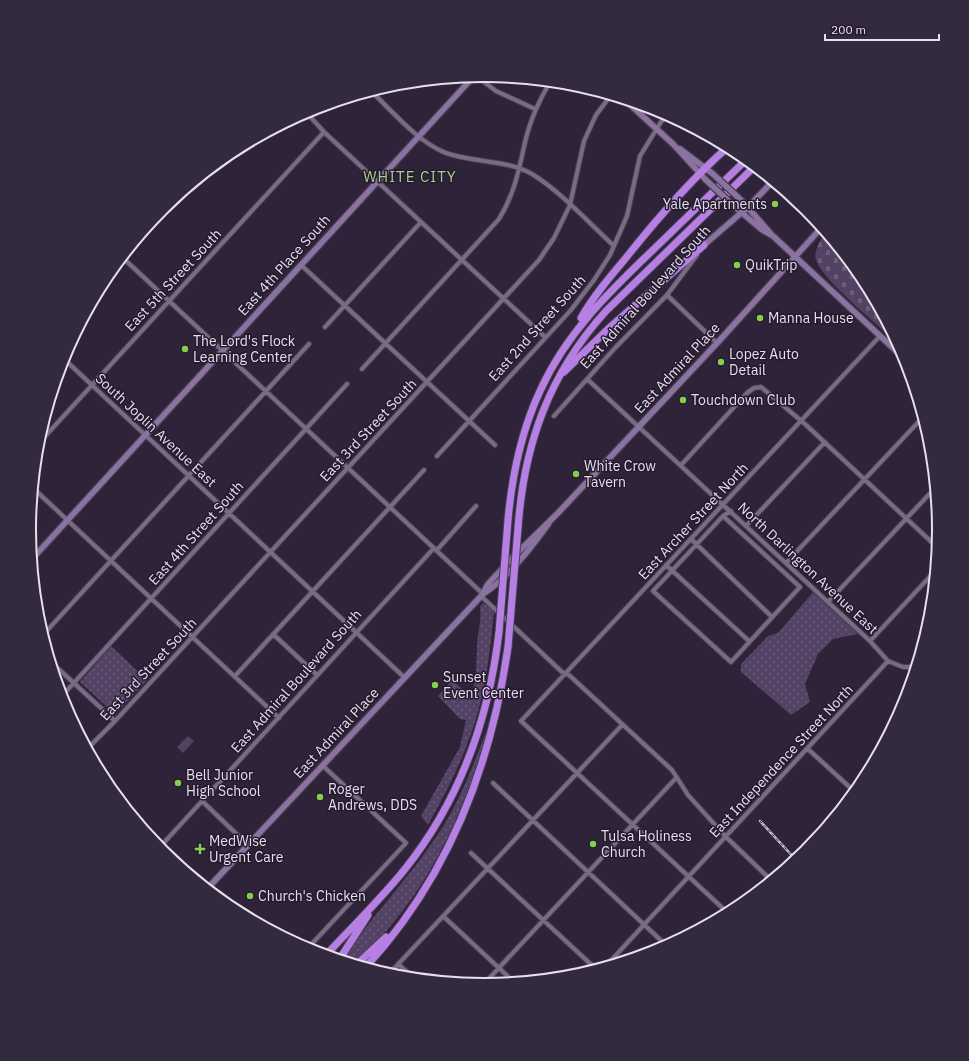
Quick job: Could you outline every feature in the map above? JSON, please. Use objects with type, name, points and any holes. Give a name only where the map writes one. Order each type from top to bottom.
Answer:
[{"type":"highway","points":[[330,951],[374,904],[405,868],[423,844],[450,801],[473,749],[494,668],[499,632],[508,520],[516,462],[528,419],[540,391],[592,300],[650,228],[700,174],[724,151]]},
{"type":"highway","points":[[566,344],[600,302],[742,164]]},
{"type":"highway","points":[[368,964],[408,914],[450,843],[475,787],[482,767],[496,715],[508,647],[523,477],[530,445],[544,405],[580,341],[606,311],[751,170]]},
{"type":"highway","points":[[558,378],[608,329],[704,245]]},
{"type":"highway","points":[[342,956],[374,904]]},
{"type":"highway","points":[[360,962],[373,951],[408,914]]},
{"type":"main road","name":"East 4th Place South","points":[[37,554],[469,83]]},
{"type":"main road","points":[[634,108],[657,128],[700,174],[741,213],[773,236]]},
{"type":"main road","points":[[673,144],[713,174],[748,207],[783,246],[895,350]]},
{"type":"main road","name":"East Admiral Boulevard South","points":[[704,245],[748,207],[770,185]]},
{"type":"main road","name":"East Admiral Place","points":[[210,885],[482,595],[488,584],[509,560],[530,538],[549,523],[717,343],[818,231]]},
{"type":"street","points":[[484,82],[496,90],[536,109]]},
{"type":"street","points":[[362,369],[462,260],[503,212],[513,193],[527,137],[536,109],[548,87]]},
{"type":"street","points":[[376,95],[419,136],[438,149],[450,154],[502,163],[520,169],[546,184],[614,246]]},
{"type":"street","name":"East 3rd Street South","points":[[91,745],[270,553],[547,249],[570,205],[584,141],[596,116],[609,99]]},
{"type":"street","points":[[311,117],[324,132],[545,337]]},
{"type":"street","name":"East 2nd Street South","points":[[436,456],[584,294],[606,263],[626,216],[640,156],[664,119]]},
{"type":"street","name":"East 5th Street South","points":[[47,434],[324,132]]},
{"type":"street","points":[[325,327],[421,222]]},
{"type":"street","name":"East Admiral Boulevard South","points":[[554,416],[667,295],[704,245]]},
{"type":"street","points":[[126,261],[435,549],[565,674],[672,770],[688,796],[726,837],[768,878]]},
{"type":"street","points":[[301,265],[495,445]]},
{"type":"street","points":[[667,295],[717,343]]},
{"type":"street","name":"East Archer Street North","points":[[577,773],[521,721],[880,336]]},
{"type":"street","points":[[48,630],[309,344]]},
{"type":"street","name":"South Joplin Avenue East","points":[[68,363],[404,678]]},
{"type":"street","name":"North Darlington Avenue East","points":[[587,379],[682,464],[870,641],[888,661]]},
{"type":"street","name":"East 4th Street South","points":[[66,691],[347,384]]},
{"type":"street","points":[[682,464],[745,396],[758,387],[764,388],[825,442],[933,543]]},
{"type":"street","points":[[786,562],[919,421]]},
{"type":"street","points":[[747,525],[825,442]]},
{"type":"street","points":[[235,676],[424,470]]},
{"type":"street","points":[[38,492],[279,718]]},
{"type":"street","points":[[828,602],[931,492]]},
{"type":"street","name":"East Admiral Boulevard South","points":[[163,844],[317,675],[476,506]]},
{"type":"street","name":"East Archer Street North","points":[[731,511],[723,516],[654,591],[730,662],[749,641]]},
{"type":"street","name":"North Darlington Avenue East","points":[[723,516],[800,587],[772,617]]},
{"type":"street","points":[[666,565],[749,641],[772,617],[690,540]]},
{"type":"street","points":[[870,641],[930,576]]},
{"type":"street","points":[[273,634],[317,675]]},
{"type":"street","points":[[888,661],[903,667],[912,667]]},
{"type":"street","name":"East Independence Street North","points":[[610,961],[888,661]]},
{"type":"street","points":[[58,668],[115,721]]},
{"type":"street","points":[[393,969],[622,725]]},
{"type":"street","points":[[808,749],[851,788]]},
{"type":"street","points":[[311,944],[406,843],[322,765]]},
{"type":"street","points":[[577,773],[724,909]]},
{"type":"street","points":[[489,979],[676,778]]},
{"type":"street","points":[[493,783],[663,942]]},
{"type":"street","points":[[202,801],[248,845]]},
{"type":"street","points":[[471,853],[592,966]]},
{"type":"street","points":[[444,916],[510,978]]},
{"type":"street","points":[[398,964],[406,972]]},
{"type":"green space","points":[[823,236],[840,257],[873,306],[889,336],[853,304],[821,269],[815,257]]},
{"type":"green space","points":[[813,592],[858,634],[833,639],[818,654],[805,684],[810,702],[791,715],[741,672],[741,664],[768,636],[778,633]]},
{"type":"green space","points":[[483,603],[493,610],[494,613],[486,675],[478,712],[460,762],[428,825],[421,816],[460,747],[466,720],[460,719],[438,696],[452,680],[471,697],[476,672],[480,607]]},
{"type":"green space","points":[[111,646],[147,680],[115,714],[80,682]]},
{"type":"green space","points":[[491,719],[481,753],[456,820],[422,883],[402,912],[379,939],[357,960],[344,956],[420,860],[444,825],[464,786]]},
{"type":"green space","points":[[188,736],[194,741],[183,753],[177,747]]},
{"type":"railway","points":[[760,821],[793,856]]},
{"type":"place","name":"Yale Apartments","points":[[775,204]]},
{"type":"place","name":"QuikTrip","points":[[737,265]]},
{"type":"place","name":"Manna House","points":[[760,318]]},
{"type":"place","name":"The Lord's Flock Learning Center","points":[[185,349]]},
{"type":"place","name":"Lopez Auto Detail","points":[[721,362]]},
{"type":"place","name":"Touchdown Club","points":[[683,400]]},
{"type":"place","name":"White Crow Tavern","points":[[576,474]]},
{"type":"place","name":"Sunset Event Center","points":[[435,685]]},
{"type":"place","name":"Bell Junior High School","points":[[178,783]]},
{"type":"place","name":"Roger Andrews, DDS","points":[[320,797]]},
{"type":"place","name":"Tulsa Holiness Church","points":[[593,844]]},
{"type":"place","name":"MedWise Urgent Care","points":[[200,849]]},
{"type":"place","name":"Church's Chicken","points":[[250,896]]},
{"type":"district","name":"WHITE CITY","points":[[410,176]]}]
